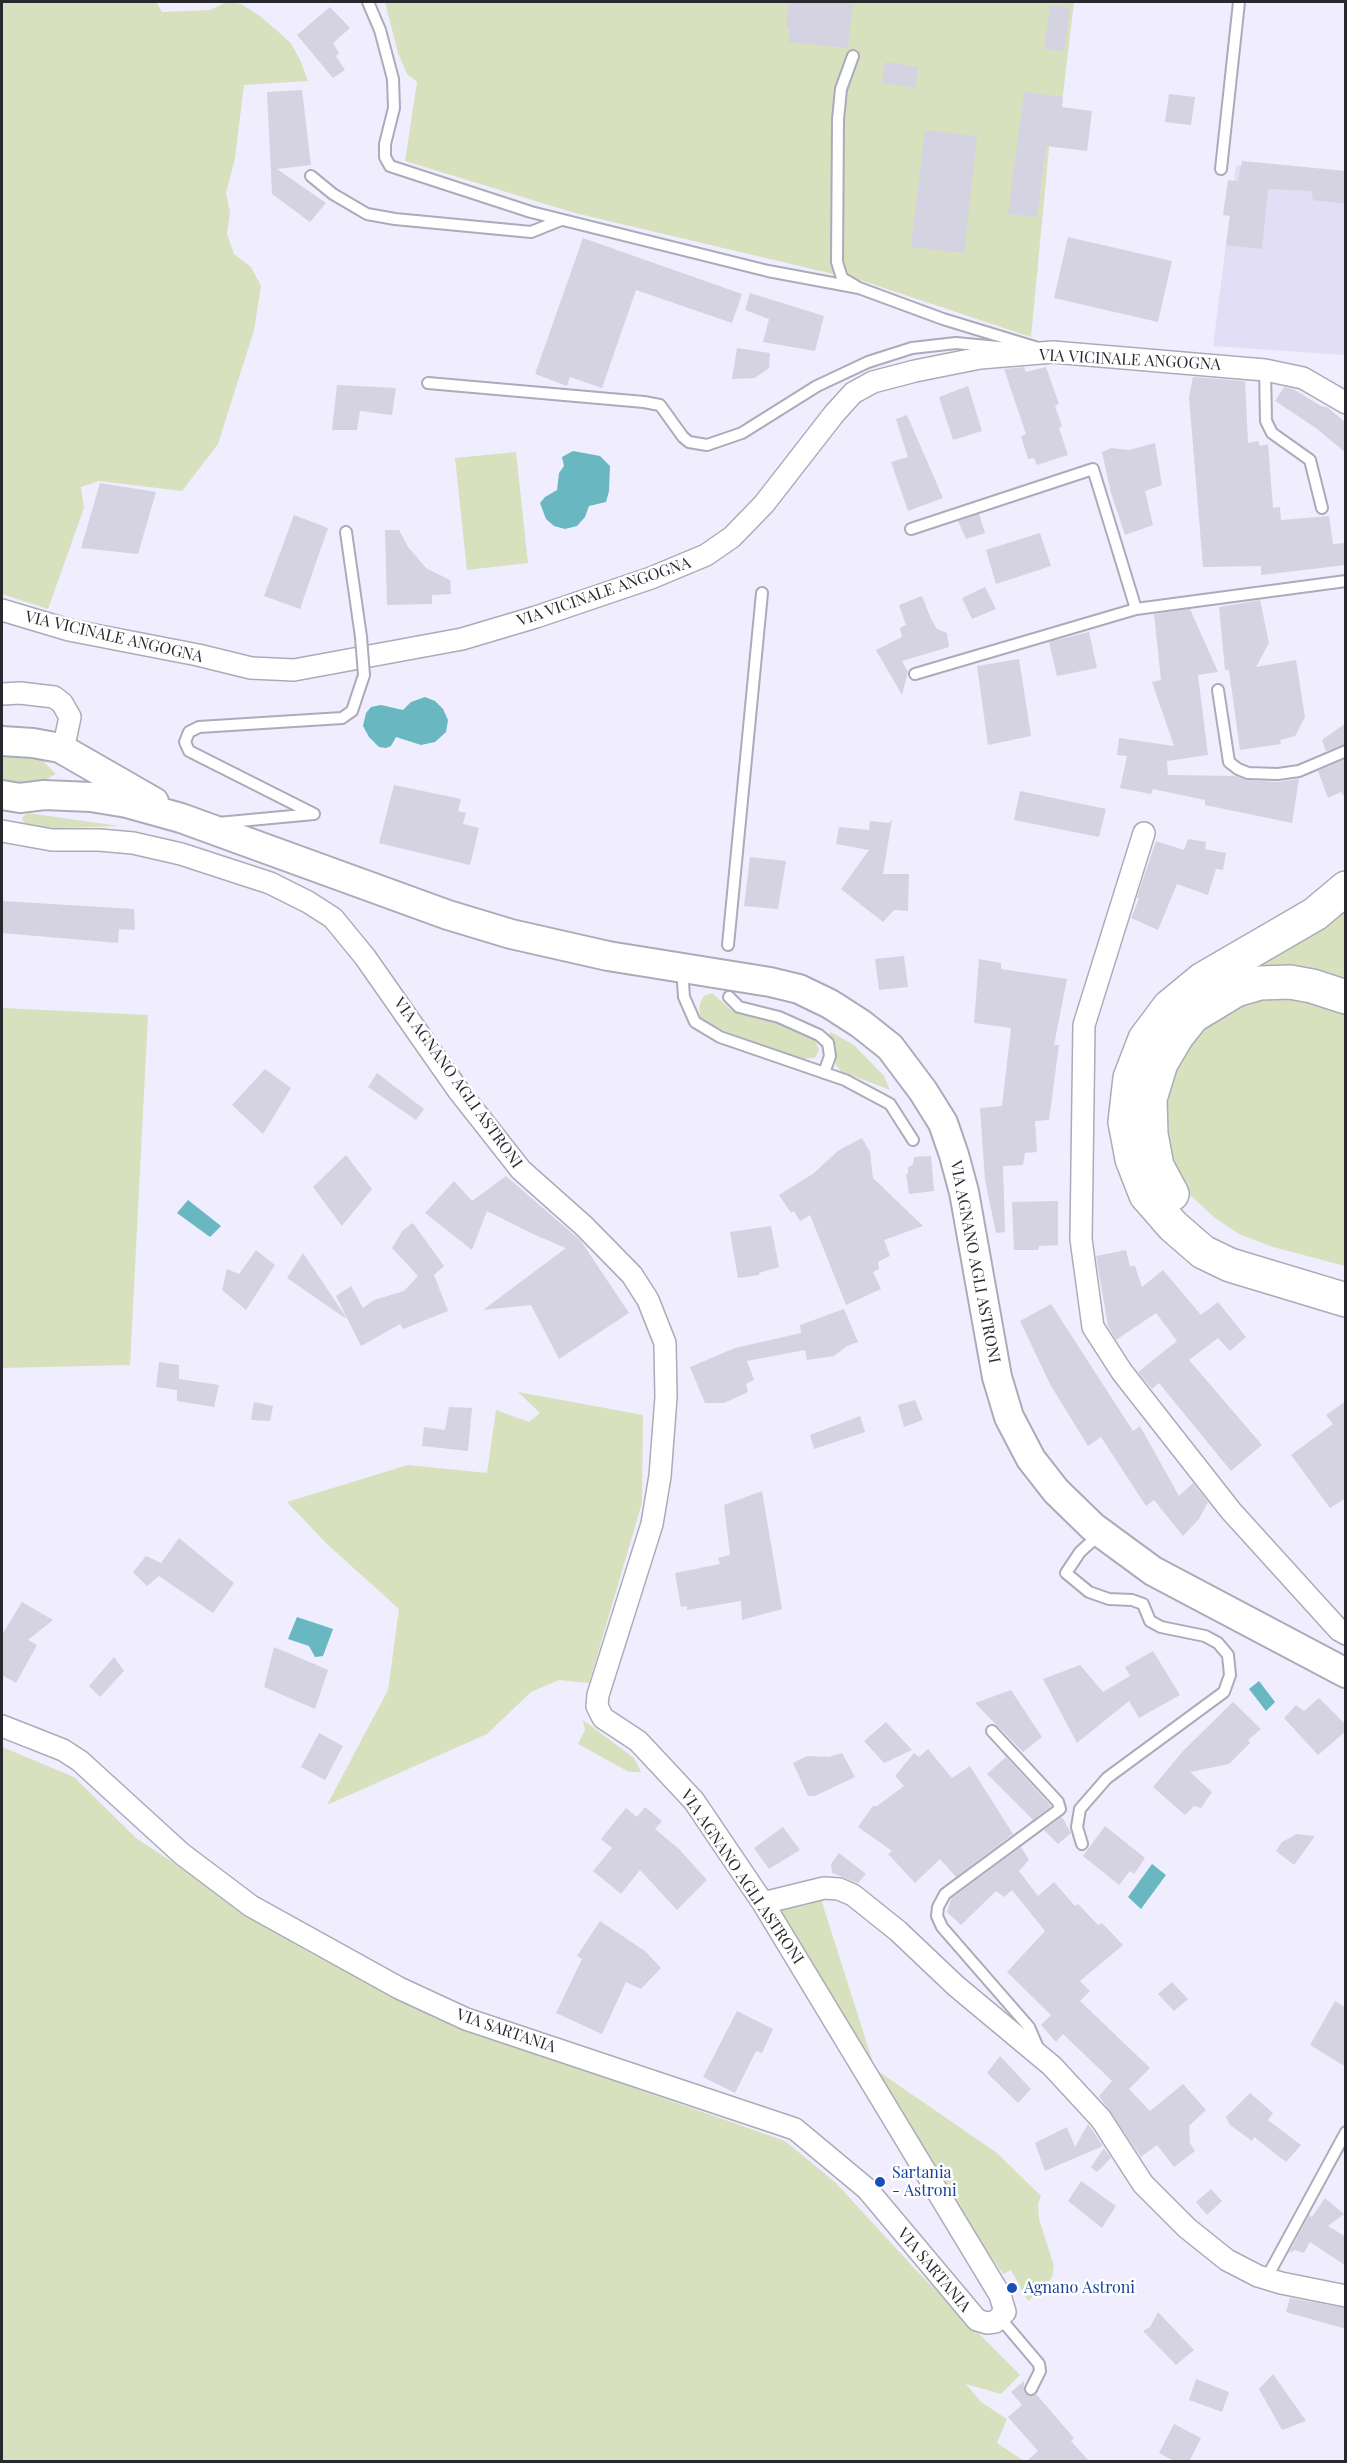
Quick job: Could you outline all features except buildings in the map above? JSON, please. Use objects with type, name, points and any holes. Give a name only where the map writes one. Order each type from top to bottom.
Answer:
[{"type":"highway","points":[[1346,888],[1315,914],[1203,979],[1169,1007],[1145,1039],[1130,1078],[1125,1122],[1132,1159],[1146,1195],[1173,1226],[1203,1252],[1230,1265],[1346,1300]]},
{"type":"highway","points":[[1346,997],[1301,984],[1260,983],[1236,990],[1193,1016],[1177,1036],[1161,1063],[1150,1099],[1151,1134],[1157,1166],[1171,1193],[1192,1215],[1215,1233],[1238,1246],[1346,1278]]},
{"type":"street","name":"VIA VICINALE ANGOGNA","points":[[2,610],[69,630],[198,655],[251,668],[294,670],[462,639],[651,578],[706,555],[732,537],[764,504],[853,393],[873,382],[915,371],[980,358],[1053,352],[1264,370],[1303,378],[1346,403]]},
{"type":"street","points":[[2,694],[20,693],[54,697],[62,703],[70,717],[66,736],[56,749]]},
{"type":"street","points":[[2,741],[56,749],[94,767],[190,821]]},
{"type":"street","points":[[3,816],[44,795],[64,775],[67,764],[56,749]]},
{"type":"street","points":[[44,795],[91,797],[127,803],[190,821]]},
{"type":"street","name":"VIA AGNANO AGLI ASTRONI","points":[[3,816],[52,840],[134,843],[181,854],[270,883],[308,902],[333,918],[365,957],[459,1090],[521,1170],[584,1226],[632,1275],[648,1300],[665,1343],[666,1397],[660,1476],[652,1524],[598,1695],[597,1706],[603,1718],[638,1741],[694,1801],[763,1903],[1000,2295],[1005,2312],[1000,2318]]},
{"type":"street","name":"VIA AGNANO AGLI ASTRONI","points":[[190,821],[448,915],[511,934],[608,956],[770,982],[798,989],[830,1004],[861,1024],[890,1047],[943,1123],[954,1155],[973,1235],[990,1345],[1009,1417],[1031,1459],[1056,1491],[1101,1533],[1153,1571],[1346,1673]]},
{"type":"street","points":[[1144,833],[1084,1025],[1081,1239],[1093,1327],[1122,1372],[1231,1511],[1339,1630],[1346,1634]]},
{"type":"street","name":"VIA SARTANIA","points":[[2,1726],[63,1750],[80,1761],[182,1854],[252,1906],[399,1988],[466,2019],[795,2129],[867,2189],[977,2320],[987,2323],[1000,2318]]},
{"type":"street","points":[[763,1903],[825,1888],[839,1889],[853,1895],[898,1930],[956,1986],[1053,2066],[1101,2119],[1143,2184],[1187,2228],[1227,2260],[1266,2279],[1346,2296]]},
{"type":"lane","points":[[368,2],[380,30],[393,79],[394,108],[385,144],[385,157],[390,166],[561,220],[768,271],[860,288]]},
{"type":"lane","points":[[1221,169],[1239,2]]},
{"type":"lane","points":[[853,56],[841,89],[838,113],[837,262],[842,278],[860,288],[943,319],[1053,352]]},
{"type":"lane","points":[[310,176],[333,194],[368,214],[395,219],[531,232],[561,220]]},
{"type":"lane","points":[[428,383],[660,405],[683,437],[689,442],[707,445],[742,433],[817,386],[857,367],[912,348],[956,343],[1053,352]]},
{"type":"lane","points":[[1264,370],[1266,421],[1272,433],[1310,460],[1322,508]]},
{"type":"lane","points":[[911,529],[1093,469],[1136,609]]},
{"type":"lane","points":[[190,821],[314,814],[189,751],[185,742],[189,732],[199,727],[342,718],[352,711],[364,675],[346,532]]},
{"type":"lane","points":[[915,675],[1136,609],[1346,581]]},
{"type":"lane","points":[[728,945],[762,593]]},
{"type":"lane","points":[[1218,690],[1229,762],[1238,769],[1248,773],[1299,771],[1346,751]]},
{"type":"lane","points":[[682,968],[684,997],[695,1022],[720,1037],[845,1080],[890,1104],[913,1140]]},
{"type":"lane","points":[[729,997],[739,1007],[779,1017],[819,1035],[828,1043],[830,1056],[824,1073]]},
{"type":"lane","points":[[1082,1844],[1077,1827],[1080,1809],[1107,1778],[1224,1692],[1230,1675],[1228,1655],[1218,1643],[1205,1636],[1161,1627],[1150,1621],[1143,1604],[1132,1600],[1109,1599],[1089,1592],[1066,1573],[1080,1552],[1101,1533]]},
{"type":"lane","points":[[992,1731],[1058,1802],[1060,1809],[945,1894],[937,1916],[942,1927],[1029,2027],[1042,2057]]},
{"type":"lane","points":[[1266,2279],[1346,2132]]},
{"type":"lane","points":[[1000,2318],[1039,2364],[1040,2371],[1031,2389]]},
{"type":"shaded area","points":[[1236,165],[1345,177],[1345,355],[1213,346]]},
{"type":"green space","points":[[2,2],[156,2],[162,12],[210,10],[227,2],[241,4],[260,16],[291,43],[308,81],[244,85],[235,158],[226,193],[230,213],[227,234],[234,254],[251,267],[261,286],[254,330],[218,444],[182,491],[99,481],[81,487],[84,508],[48,609],[2,594]]},
{"type":"green space","points":[[385,2],[1074,2],[1061,111],[1051,128],[1031,337],[863,281],[575,213],[405,161],[417,82],[407,74],[398,53]]},
{"type":"green space","points":[[516,452],[528,563],[467,570],[455,458]]},
{"type":"green space","points":[[15,753],[43,761],[56,774],[36,785],[2,782],[2,758]]},
{"type":"green space","points":[[27,813],[120,826],[37,829],[26,827],[22,818]]},
{"type":"green space","points":[[1345,905],[1345,984],[1248,970]]},
{"type":"green space","points":[[712,993],[730,1009],[766,1018],[814,1037],[819,1050],[815,1058],[801,1059],[727,1032],[701,1019],[699,1009],[701,1001],[704,996]]},
{"type":"green space","points":[[1273,993],[1346,1009],[1345,1266],[1273,1247],[1239,1234],[1215,1218],[1190,1195],[1166,1150],[1162,1114],[1181,1054],[1207,1020],[1240,1001]]},
{"type":"green space","points":[[2,1008],[148,1015],[130,1365],[2,1368]]},
{"type":"green space","points":[[831,1032],[854,1045],[884,1076],[890,1090],[841,1071],[836,1065],[828,1035]]},
{"type":"green space","points":[[518,1392],[643,1415],[642,1503],[589,1683],[559,1680],[531,1692],[487,1734],[327,1805],[388,1690],[399,1609],[327,1544],[287,1502],[408,1465],[487,1473],[496,1410],[529,1422],[540,1413]]},
{"type":"green space","points":[[583,1720],[634,1758],[641,1772],[629,1772],[578,1744],[585,1730]]},
{"type":"green space","points":[[2,1747],[74,1777],[136,1838],[303,1949],[450,2023],[785,2141],[835,2182],[915,2269],[1020,2375],[1001,2394],[966,2384],[981,2402],[1007,2419],[997,2443],[1024,2461],[2,2461]]},
{"type":"green space","points":[[820,1896],[875,2069],[778,1907]]},
{"type":"green space","points":[[875,2069],[997,2153],[1041,2196],[1038,2204],[1039,2219],[1054,2266],[1052,2277],[1041,2291],[1028,2301],[1011,2270],[1003,2274],[936,2178]]},
{"type":"water","points":[[573,451],[600,456],[610,466],[609,491],[606,502],[589,506],[585,517],[577,526],[565,529],[554,526],[546,519],[540,503],[557,490],[559,473],[564,466],[562,457]]},
{"type":"water","points":[[425,697],[435,701],[443,709],[448,720],[446,732],[435,742],[421,745],[396,737],[391,746],[386,748],[379,747],[369,737],[363,726],[366,713],[371,707],[381,705],[403,710],[411,702]]},
{"type":"water","points":[[188,1200],[221,1226],[210,1237],[177,1213]]},
{"type":"water","points":[[297,1617],[333,1629],[323,1656],[315,1657],[309,1646],[288,1639]]},
{"type":"water","points":[[1259,1681],[1275,1702],[1266,1711],[1249,1689]]},
{"type":"water","points":[[1152,1864],[1166,1875],[1141,1909],[1128,1897]]},
{"type":"place","name":"Sartania - Astroni","points":[[880,2182]]},
{"type":"place","name":"Agnano Astroni","points":[[1012,2288]]}]
